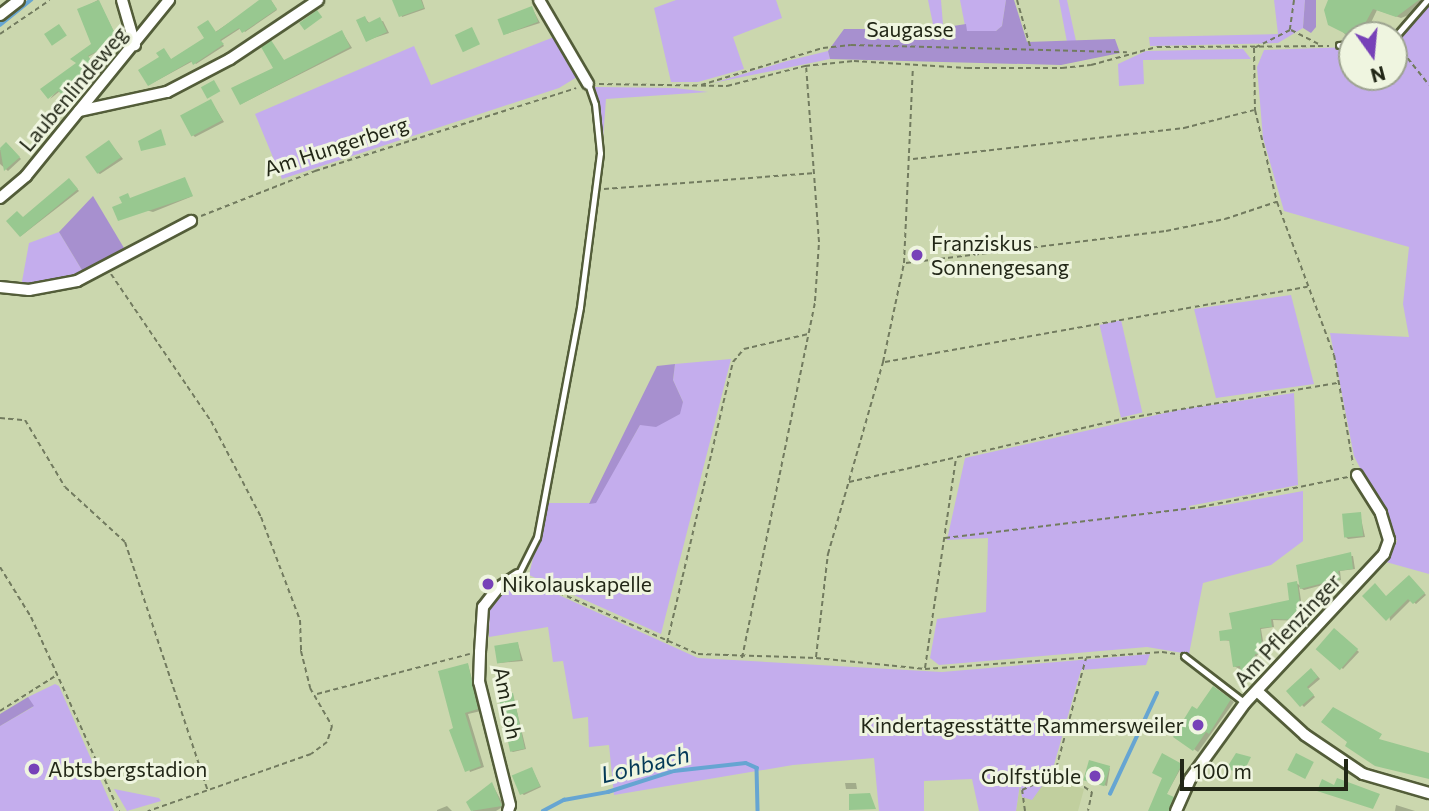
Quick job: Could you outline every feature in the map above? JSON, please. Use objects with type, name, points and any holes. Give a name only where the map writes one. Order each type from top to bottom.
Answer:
[{"type":"street","points":[[0,15],[19,0]]},
{"type":"street","points":[[122,0],[135,45]]},
{"type":"street","name":"Laubenlindeweg","points":[[0,198],[26,176],[169,0]]},
{"type":"street","points":[[79,111],[167,92],[230,59],[318,0]]},
{"type":"street","points":[[539,0],[588,84]]},
{"type":"street","points":[[0,286],[52,288],[107,268],[191,221]]},
{"type":"street","name":"Am Pflenzinger","points":[[1176,811],[1190,779],[1245,703],[1384,554],[1389,540],[1381,513],[1357,475]]},
{"type":"street","name":"Am Loh","points":[[508,811],[510,805],[480,682],[480,652],[483,607],[498,588],[518,575]]},
{"type":"street","points":[[1257,691],[1305,735],[1363,774],[1429,793]]},
{"type":"lane","points":[[1408,23],[1427,0]]},
{"type":"lane","points":[[518,575],[537,537],[580,307],[600,153],[595,104],[588,84]]},
{"type":"lane","points":[[1184,656],[1245,703]]},
{"type":"path","points":[[0,34],[50,0]]},
{"type":"path","points":[[1017,0],[1030,47]]},
{"type":"path","points":[[1290,30],[1294,0]]},
{"type":"path","points":[[1290,30],[1324,46]]},
{"type":"path","points":[[1254,48],[1290,30]]},
{"type":"path","points":[[698,86],[727,86],[806,66],[854,61],[913,66],[1062,68],[1091,65],[1128,52],[1157,47],[1338,45]]},
{"type":"path","name":"Saugasse","points":[[698,86],[842,46],[1030,47],[1128,52]]},
{"type":"path","points":[[945,538],[1201,507],[1357,475],[1347,444],[1334,355],[1277,202],[1255,110],[1254,48]]},
{"type":"path","points":[[1408,62],[1429,85]]},
{"type":"path","points":[[742,658],[809,334],[818,242],[806,66]]},
{"type":"path","points":[[816,658],[828,554],[883,362],[904,263],[912,159],[913,66]]},
{"type":"path","name":"Am Hungerberg","points":[[191,221],[315,171],[588,84],[698,86]]},
{"type":"path","points":[[912,159],[1184,128],[1255,110]]},
{"type":"path","points":[[596,190],[815,173]]},
{"type":"path","points":[[904,263],[1166,231],[1225,219],[1277,202]]},
{"type":"path","points":[[107,268],[211,421],[261,517],[300,620],[301,651],[316,695],[332,726],[321,748],[208,793],[148,811]]},
{"type":"path","points":[[883,362],[1308,287]]},
{"type":"path","points":[[667,643],[733,362],[744,349],[809,334]]},
{"type":"path","points":[[848,482],[1188,406],[1339,383]]},
{"type":"path","points":[[0,418],[25,420],[65,487],[125,542],[208,793]]},
{"type":"path","points":[[925,669],[956,457]]},
{"type":"path","points":[[0,567],[31,617],[119,811]]},
{"type":"path","points":[[518,575],[667,643],[698,654],[742,658],[816,658],[925,669],[1162,652],[1184,656]]},
{"type":"path","points":[[316,695],[480,652]]},
{"type":"path","points":[[1054,776],[1086,657]]},
{"type":"path","points":[[0,711],[58,675]]},
{"type":"path","points":[[1025,811],[1022,790],[1054,776],[1077,782],[1092,792],[1088,811]]},
{"type":"path","points":[[1077,782],[1078,778]]},
{"type":"shaded area","points":[[676,0],[776,0],[782,18],[733,37],[744,69],[698,82],[671,82],[654,8]]},
{"type":"shaded area","points":[[928,0],[941,0],[943,25],[934,29]]},
{"type":"shaded area","points":[[960,0],[1006,0],[1002,26],[996,31],[966,31]]},
{"type":"shaded area","points":[[1006,0],[1014,0],[1027,42],[1115,39],[1120,53],[1061,65],[830,59],[828,51],[844,29],[934,29],[966,24],[967,31],[996,31],[1002,26]]},
{"type":"shaded area","points":[[1059,0],[1067,0],[1076,41],[1067,42]]},
{"type":"shaded area","points":[[1274,0],[1305,0],[1303,28],[1278,43],[1150,46],[1149,37],[1278,34]]},
{"type":"shaded area","points":[[1305,0],[1316,0],[1316,27],[1311,33],[1303,28]]},
{"type":"shaded area","points":[[1429,4],[1429,574],[1386,562],[1397,541],[1354,456],[1330,333],[1409,337],[1403,304],[1409,247],[1284,211],[1263,138],[1257,67],[1264,50],[1338,47],[1338,91],[1408,91],[1408,27]]},
{"type":"shaded area","points":[[554,37],[577,77],[559,88],[282,179],[255,114],[414,46],[431,85]]},
{"type":"shaded area","points":[[1243,49],[1251,59],[1143,60],[1144,84],[1119,86],[1118,64],[1146,51]]},
{"type":"shaded area","points":[[828,51],[830,59],[713,83],[787,61]]},
{"type":"shaded area","points":[[594,87],[675,88],[708,92],[606,99],[600,180],[600,126]]},
{"type":"shaded area","points":[[93,196],[127,253],[85,275],[59,232]]},
{"type":"shaded area","points":[[59,232],[85,275],[21,287],[29,243]]},
{"type":"shaded area","points":[[1291,295],[1314,384],[1216,398],[1194,309]]},
{"type":"shaded area","points":[[1121,320],[1142,413],[1121,418],[1100,325]]},
{"type":"shaded area","points":[[731,359],[661,634],[529,575],[546,503],[595,503],[640,425],[683,402],[673,380],[675,364]]},
{"type":"shaded area","points":[[675,364],[673,380],[683,402],[680,414],[656,427],[640,425],[596,503],[589,504],[657,366]]},
{"type":"shaded area","points":[[1294,393],[1298,485],[1189,506],[1190,510],[1303,491],[1303,541],[1271,565],[1203,583],[1189,654],[1147,647],[939,665],[930,658],[937,619],[986,612],[988,538],[947,540],[965,458],[1183,409]]},
{"type":"shaded area","points":[[513,580],[541,587],[698,658],[942,672],[1150,654],[1146,665],[1081,670],[1052,772],[1032,800],[1022,797],[1020,784],[1016,811],[979,811],[972,779],[924,781],[924,811],[879,811],[874,758],[793,765],[614,795],[609,745],[589,747],[588,717],[573,719],[563,661],[553,662],[548,627],[489,637],[490,602]]},
{"type":"shaded area","name":"Abtsbergstadion","points":[[55,684],[59,686],[114,811],[0,811],[0,726],[33,707],[28,697]]},
{"type":"shaded area","points":[[28,697],[34,706],[0,726],[0,714]]},
{"type":"shaded area","points":[[1052,772],[1051,777],[1084,789],[1078,811],[1016,811],[1020,784]]},
{"type":"shaded area","points":[[114,789],[159,798],[161,801],[127,811]]},
{"type":"building","points":[[99,0],[118,40],[88,56],[99,71],[72,91],[79,99],[74,105],[58,91],[48,99],[40,89],[76,63],[70,59],[91,44],[77,9]]},
{"type":"building","points":[[259,0],[271,0],[277,9],[242,33],[239,28],[220,40],[224,44],[193,65],[191,61],[148,86],[138,70],[159,57],[156,53],[164,48],[171,59],[204,38],[197,27],[208,20],[216,32]]},
{"type":"building","points":[[392,0],[421,0],[424,8],[399,17]]},
{"type":"building","points":[[1328,0],[1419,0],[1396,17],[1373,9],[1366,21],[1338,21],[1338,30],[1328,25],[1324,10]]},
{"type":"building","points":[[532,6],[538,22],[504,35],[497,19]]},
{"type":"building","points":[[317,10],[322,17],[304,30],[299,23]]},
{"type":"building","points":[[365,16],[368,23],[380,17],[387,32],[366,42],[356,20]]},
{"type":"building","points":[[59,24],[67,36],[52,46],[44,34]]},
{"type":"building","points":[[472,27],[480,44],[463,52],[455,35]]},
{"type":"building","points":[[342,30],[350,47],[240,105],[231,88],[273,68],[261,47],[271,40],[284,60]]},
{"type":"building","points":[[214,80],[220,91],[207,99],[201,87]]},
{"type":"building","points":[[211,99],[222,120],[191,137],[180,115]]},
{"type":"building","points":[[161,129],[166,145],[141,151],[138,141]]},
{"type":"building","points":[[109,140],[121,157],[97,174],[85,157]]},
{"type":"building","points":[[6,142],[20,157],[4,171],[0,148]]},
{"type":"building","points":[[185,177],[193,196],[118,221],[112,207],[122,203],[119,197],[128,193],[130,198]]},
{"type":"building","points":[[69,178],[78,189],[20,237],[6,221],[17,211],[23,217]]},
{"type":"building","points":[[1361,512],[1363,536],[1344,538],[1342,514]]},
{"type":"building","points":[[1351,552],[1353,569],[1338,571],[1340,579],[1300,589],[1296,565]]},
{"type":"building","points":[[1409,575],[1425,593],[1413,604],[1408,599],[1386,621],[1362,596],[1375,583],[1386,596]]},
{"type":"building","points":[[1297,581],[1302,620],[1271,619],[1272,627],[1260,628],[1263,653],[1255,654],[1253,670],[1241,672],[1240,666],[1233,667],[1229,640],[1220,641],[1219,631],[1232,629],[1229,613],[1289,600],[1287,583]]},
{"type":"building","points":[[1334,628],[1358,649],[1340,670],[1316,649]]},
{"type":"building","points":[[518,642],[521,660],[497,664],[494,646]]},
{"type":"building","points":[[468,663],[478,709],[465,713],[481,766],[465,772],[449,730],[453,728],[438,671]]},
{"type":"building","points":[[1311,668],[1318,677],[1307,687],[1314,695],[1300,707],[1286,691]]},
{"type":"building","name":"Kindertagesstätte Rammersweiler","points":[[1213,686],[1231,699],[1209,734],[1206,732],[1193,751],[1173,737],[1192,706],[1197,709]]},
{"type":"building","points":[[513,693],[525,749],[510,752],[498,696]]},
{"type":"building","points":[[1333,707],[1382,734],[1379,739],[1429,753],[1429,779],[1375,766],[1345,746],[1347,742],[1321,722]]},
{"type":"building","points":[[1162,753],[1182,764],[1167,794],[1174,797],[1169,811],[1148,811],[1162,778],[1152,773]]},
{"type":"building","points":[[1236,753],[1251,757],[1243,773],[1226,769]]},
{"type":"building","points":[[1296,753],[1314,762],[1305,779],[1287,770]]},
{"type":"building","points":[[1089,760],[1110,766],[1104,786],[1083,780]]},
{"type":"building","points":[[532,767],[540,786],[520,795],[512,776]]},
{"type":"building","points":[[1337,778],[1380,794],[1373,809],[1317,791],[1322,779],[1334,785]]},
{"type":"building","points":[[492,782],[502,806],[471,811],[466,802]]},
{"type":"building","points":[[870,793],[876,809],[849,810],[849,794]]},
{"type":"waterway","points":[[0,25],[31,0]]},
{"type":"waterway","points":[[1110,794],[1157,693]]},
{"type":"waterway","name":"Lohbach","points":[[543,811],[564,800],[608,792],[674,771],[746,763],[757,768],[758,810]]},
{"type":"place","name":"Franziskus Sonnengesang","points":[[917,255]]},
{"type":"place","name":"Nikolauskapelle","points":[[488,584]]},
{"type":"place","name":"Kindertagesstätte Rammersweiler","points":[[1198,725]]},
{"type":"place","name":"Abtsbergstadion","points":[[34,769]]},
{"type":"place","name":"Golfstüble","points":[[1095,776]]}]
